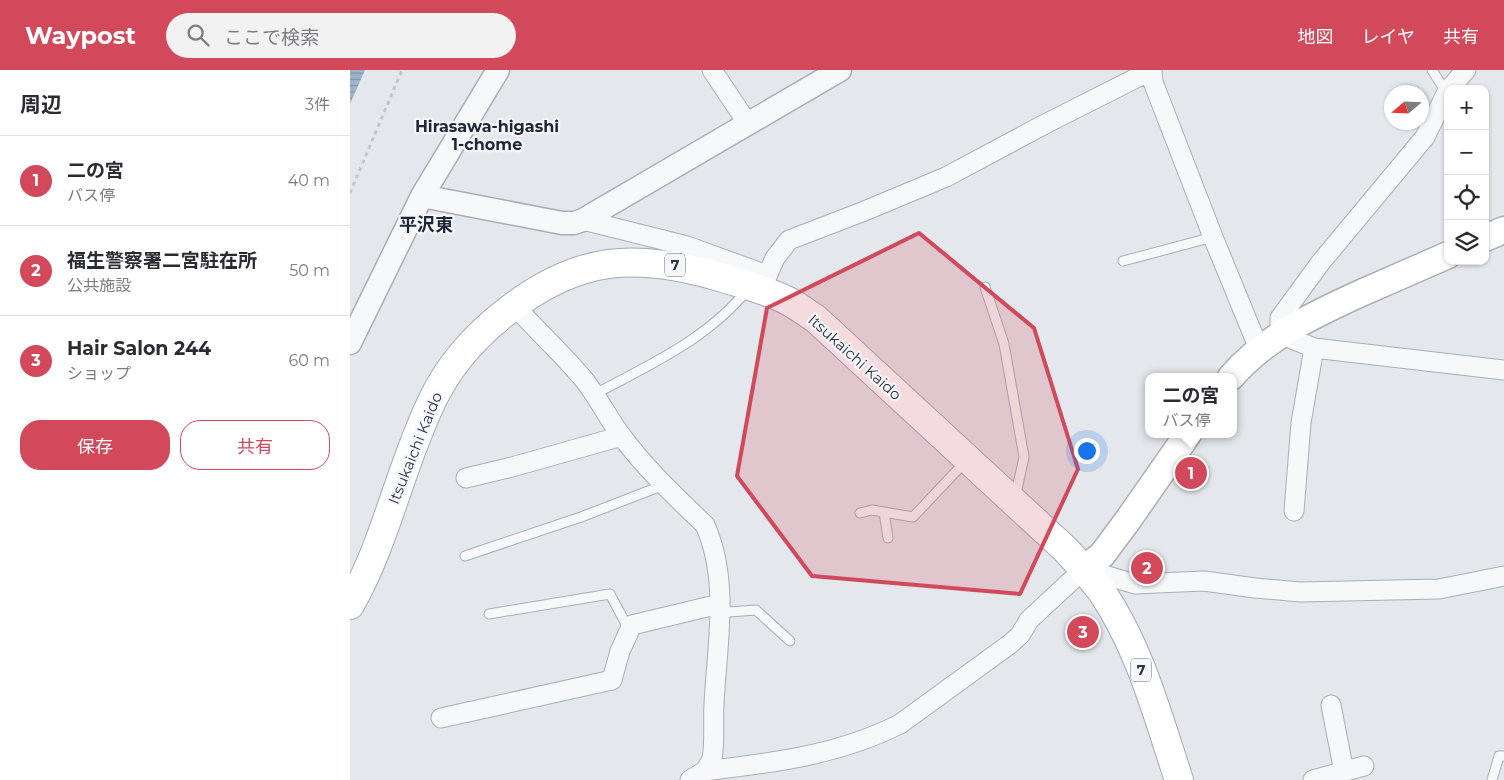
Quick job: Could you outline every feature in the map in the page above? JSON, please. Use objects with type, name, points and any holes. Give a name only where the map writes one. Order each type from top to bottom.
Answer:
[{"type":"main road","points":[[1489,236],[1504,230]]},
{"type":"main road","points":[[1235,373],[1259,349],[1280,334],[1312,316],[1444,257]]},
{"type":"main road","name":"Itsukaichi Kaido","points":[[350,605],[371,561],[420,429],[440,387],[465,349],[487,327],[514,305],[556,279],[592,267],[627,262],[655,262],[678,266],[759,284],[816,319],[1014,504],[1065,549],[1084,569],[1102,593],[1130,642],[1179,780]]},
{"type":"main road","points":[[1084,569],[1102,555],[1185,438]]},
{"type":"street","points":[[350,343],[422,196],[498,70]]},
{"type":"street","points":[[712,70],[748,124]]},
{"type":"street","points":[[422,196],[562,223],[574,223],[583,220],[840,70]]},
{"type":"street","points":[[583,220],[687,246],[759,284],[789,240],[848,218],[946,177],[1152,70],[1152,82],[1259,349]]},
{"type":"street","points":[[1452,85],[1466,70]]},
{"type":"street","points":[[1444,96],[1425,137],[1321,262],[1280,318],[1280,334],[1314,348],[1504,370]]},
{"type":"street","points":[[514,305],[595,394],[640,460],[705,525],[715,557],[721,609],[712,758],[697,775]]},
{"type":"street","points":[[1294,511],[1301,423],[1314,348]]},
{"type":"street","points":[[466,478],[622,436]]},
{"type":"street","points":[[697,775],[744,773],[812,756],[883,733],[900,724],[1010,644],[1020,635],[1030,620],[1084,569],[1135,584],[1204,580],[1255,588],[1300,592],[1439,589],[1504,576]]},
{"type":"street","points":[[441,718],[612,680],[620,651],[632,625],[712,606],[721,609]]},
{"type":"street","points":[[1331,706],[1344,772]]},
{"type":"street","points":[[1313,780],[1364,766]]},
{"type":"lane","points":[[1432,70],[1444,86]]},
{"type":"lane","points":[[1123,261],[1213,237]]},
{"type":"lane","points":[[595,394],[686,345],[759,284]]},
{"type":"lane","points":[[985,287],[1004,344],[1024,457],[1014,504]]},
{"type":"lane","points":[[860,513],[872,510],[913,517],[967,460]]},
{"type":"lane","points":[[466,556],[581,517],[664,485]]},
{"type":"lane","points":[[884,512],[888,538]]},
{"type":"lane","points":[[489,614],[610,594],[627,626],[632,625]]},
{"type":"lane","points":[[721,609],[729,612],[756,610],[790,641]]},
{"type":"lane","points":[[1492,780],[1499,756],[1504,756]]},
{"type":"path","points":[[350,193],[402,70]]},
{"type":"highlighted area","points":[[919,233],[1034,328],[1078,469],[1020,594],[812,576],[737,476],[767,308]]},
{"type":"water","points":[[350,70],[365,70],[350,104]]},
{"type":"place","name":"二の宮","points":[[1191,473]]},
{"type":"place","name":"福生警察署二宮駐在所","points":[[1147,568]]},
{"type":"place","name":"Hair Salon 244","points":[[1083,632]]},
{"type":"district","name":"Hirasawa-higashi 1-chome","points":[[487,135]]},
{"type":"district","name":"平沢東","points":[[426,225]]}]
